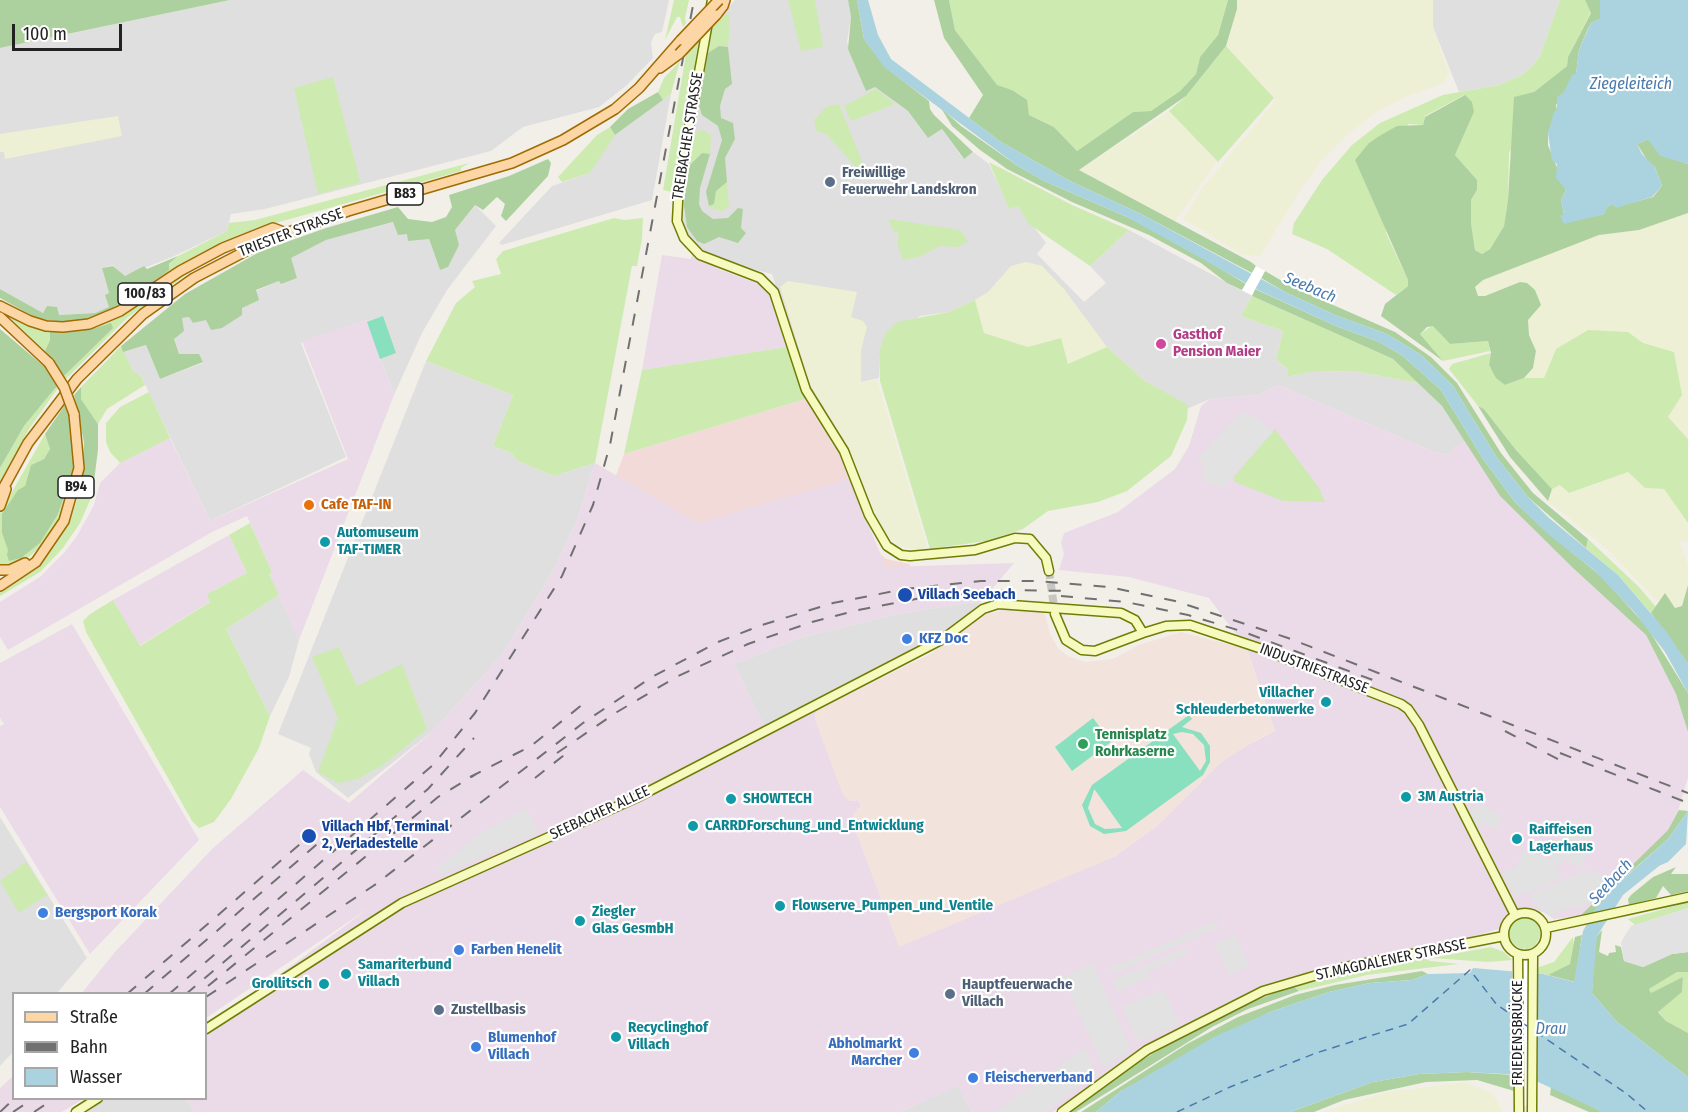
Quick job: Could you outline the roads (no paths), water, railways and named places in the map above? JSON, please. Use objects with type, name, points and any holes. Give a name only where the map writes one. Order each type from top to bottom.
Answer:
[{"type":"main road","name":"TRIESTER STRASSE","points":[[0,494],[60,398],[120,335],[194,278],[241,252],[286,233],[534,154],[563,140],[615,109],[653,73],[719,0]]},
{"type":"main road","name":"TRIESTER STRASSE","points":[[653,73],[679,54],[716,15],[725,0]]},
{"type":"main road","name":"100/83","points":[[0,306],[46,326],[89,324],[120,311],[180,271],[222,248],[273,228],[286,233]]},
{"type":"main road","name":"B94","points":[[0,317],[49,363],[64,387],[75,414],[79,449],[76,487],[64,521],[42,552]]},
{"type":"main road","points":[[0,506],[10,475]]},
{"type":"main road","points":[[0,570],[19,568],[42,552]]},
{"type":"main road","points":[[0,586],[36,562],[42,552]]},
{"type":"street","name":"TREIBACHER STRASSE","points":[[712,0],[679,183],[676,221],[684,238],[700,255],[760,278],[774,292],[806,390],[844,451],[869,515],[887,546],[901,555],[910,556],[975,550],[1015,538],[1030,539],[1046,558],[1049,571]]},
{"type":"street","name":"SEEBACHER ALLEE","points":[[207,1028],[402,903],[636,798],[943,639],[983,609],[998,604],[1121,613],[1135,620],[1143,633]]},
{"type":"street","points":[[1056,614],[1066,640],[1082,650],[1095,651],[1143,633]]},
{"type":"street","name":"INDUSTRIESTRASSE","points":[[1143,633],[1160,627],[1180,624],[1206,630],[1390,698],[1408,709],[1515,915]]},
{"type":"street","points":[[1546,928],[1688,897]]},
{"type":"street","points":[[1528,913],[1537,916],[1546,928],[1545,942],[1533,957],[1518,957],[1507,945],[1504,936],[1505,927],[1515,915],[1528,913]]},
{"type":"street","name":"ST.MAGDALENER STRASSE","points":[[1062,1112],[1147,1050],[1263,991],[1341,968],[1504,936]]},
{"type":"street","name":"FRIEDENSBRÜCKE","points":[[1518,957],[1519,1109]]},
{"type":"street","name":"FRIEDENSBRÜCKE","points":[[1532,1109],[1533,957]]},
{"type":"street","points":[[76,1112],[95,1100]]},
{"type":"water","name":"Seebach","points":[[857,0],[868,0],[878,35],[891,59],[1001,142],[1068,180],[1141,214],[1285,292],[1335,315],[1387,334],[1421,355],[1453,386],[1497,458],[1528,497],[1548,517],[1618,575],[1666,631],[1688,664],[1688,693],[1665,652],[1635,613],[1594,570],[1549,535],[1515,502],[1483,459],[1441,390],[1403,356],[1379,342],[1336,326],[1258,290],[1127,217],[1044,181],[1018,166],[884,67],[864,39]]},
{"type":"water","name":"Ziegeleiteich","points":[[1600,0],[1688,0],[1688,164],[1660,156],[1648,139],[1637,144],[1642,154],[1655,167],[1662,186],[1652,197],[1616,208],[1612,204],[1607,207],[1605,214],[1564,224],[1560,216],[1564,214],[1561,200],[1566,190],[1556,178],[1557,164],[1552,160],[1548,133],[1554,112],[1557,110],[1557,97],[1564,92],[1572,75],[1576,74],[1579,50],[1591,23],[1600,19]]},
{"type":"water","name":"Drau","points":[[1688,811],[1686,844],[1668,862],[1659,866],[1623,895],[1597,936],[1592,993],[1616,1021],[1688,1077],[1688,1112],[1603,1112],[1523,1075],[1467,1072],[1419,1074],[1373,1082],[1290,1112],[1096,1112],[1121,1091],[1214,1037],[1270,1012],[1329,992],[1370,983],[1412,980],[1428,974],[1470,973],[1473,968],[1543,974],[1574,982],[1583,931],[1594,911],[1610,891],[1668,839]]},
{"type":"tunnel","points":[[1049,571],[1055,614]]},
{"type":"railway","points":[[171,992],[434,764],[475,713],[562,576],[593,505],[610,445],[694,0]]},
{"type":"railway","points":[[207,996],[376,884],[583,723],[652,677],[718,642],[762,625],[833,603],[905,589],[981,581],[1038,581],[1109,587],[1175,601],[1288,638],[1688,793]]},
{"type":"railway","points":[[557,753],[617,712],[678,676],[748,644],[812,622],[858,610],[932,596],[1009,590],[1070,591]]},
{"type":"railway","points":[[1061,596],[1126,602],[1188,615],[1241,631],[1381,683]]},
{"type":"railway","points":[[470,777],[531,746],[588,700]]},
{"type":"railway","points":[[1505,731],[1567,764]]},
{"type":"railway","points":[[188,992],[428,789],[474,738]]},
{"type":"railway","points":[[535,778],[568,752]]},
{"type":"railway","points":[[1560,753],[1688,803]]},
{"type":"railway","points":[[208,986],[438,797],[478,773]]},
{"type":"railway","points":[[129,992],[315,831]]},
{"type":"railway","points":[[146,992],[323,839]]},
{"type":"railway","points":[[0,1112],[13,1100]]},
{"type":"railway","points":[[13,1112],[31,1100]]},
{"type":"railway","points":[[34,1112],[52,1100]]},
{"type":"place","name":"Freiwillige Feuerwehr Landskron","points":[[830,182]]},
{"type":"place","name":"Gasthof Pension Maier","points":[[1161,344]]},
{"type":"place","name":"Cafe TAF-IN","points":[[309,505]]},
{"type":"place","name":"Automuseum TAF-TIMER","points":[[325,542]]},
{"type":"place","name":"Villach Seebach","points":[[905,595]]},
{"type":"place","name":"KFZ Doc","points":[[907,639]]},
{"type":"place","name":"Villacher Schleuderbetonwerke","points":[[1326,702]]},
{"type":"place","name":"Tennisplatz Rohrkaserne","points":[[1083,744]]},
{"type":"place","name":"3M Austria","points":[[1406,797]]},
{"type":"place","name":"SHOWTECH","points":[[731,799]]},
{"type":"place","name":"CARRDForschung_und_Entwicklung","points":[[693,826]]},
{"type":"place","name":"Villach Hbf, Terminal 2, Verladestelle","points":[[309,836]]},
{"type":"place","name":"Raiffeisen Lagerhaus","points":[[1517,839]]},
{"type":"place","name":"Flowserve_Pumpen_und_Ventile","points":[[780,906]]},
{"type":"place","name":"Bergsport Korak","points":[[43,913]]},
{"type":"place","name":"Ziegler Glas GesmbH","points":[[580,921]]},
{"type":"place","name":"Farben Henelit","points":[[459,950]]},
{"type":"place","name":"Samariterbund Villach","points":[[346,974]]},
{"type":"place","name":"Grollitsch","points":[[324,984]]},
{"type":"place","name":"Hauptfeuerwache Villach","points":[[950,994]]},
{"type":"place","name":"Zustellbasis","points":[[439,1010]]},
{"type":"place","name":"Recyclinghof Villach","points":[[616,1037]]},
{"type":"place","name":"Blumenhof Villach","points":[[476,1047]]},
{"type":"place","name":"Abholmarkt Marcher","points":[[914,1053]]},
{"type":"place","name":"Fleischerverband","points":[[973,1078]]}]
